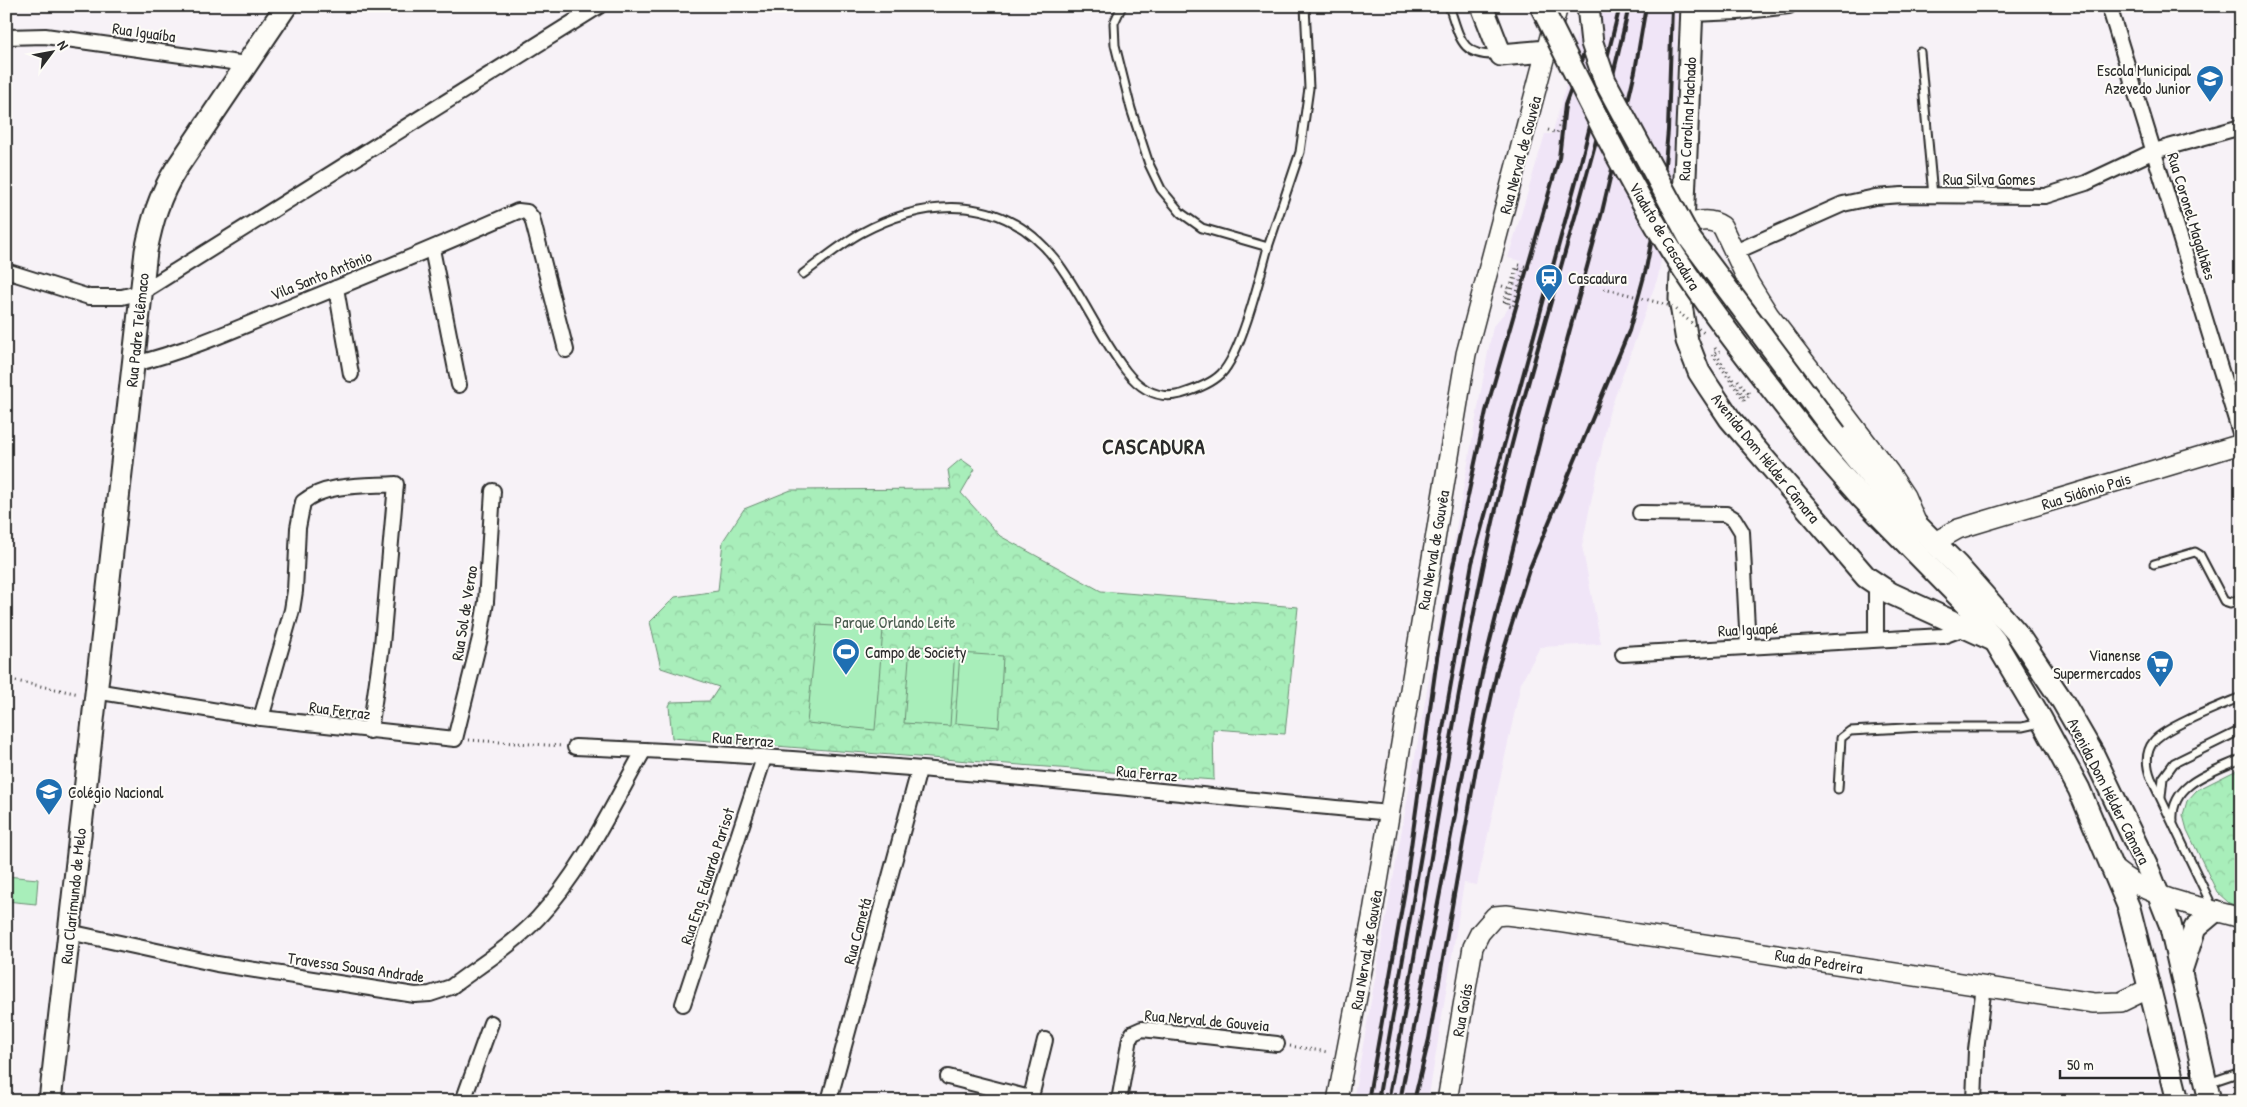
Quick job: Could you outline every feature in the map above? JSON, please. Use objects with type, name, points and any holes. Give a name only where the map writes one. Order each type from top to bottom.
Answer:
[{"type":"main road","name":"Rua Padre Telêmaco","points":[[95,691],[142,292],[154,214],[163,189],[286,6]]},
{"type":"main road","points":[[1482,6],[1501,55],[1547,51]]},
{"type":"main road","name":"Viaduto de Cascadura","points":[[1541,6],[1633,184],[1670,248],[1712,310],[1817,448]]},
{"type":"main road","name":"Rua Nerval de Gouvêa","points":[[1337,1101],[1390,813],[1466,354],[1558,6]]},
{"type":"main road","name":"Viaduto de Cascadura","points":[[1588,6],[1592,43],[1605,82],[1690,239],[1836,434]]},
{"type":"main road","name":"Rua Carolina Machado","points":[[1682,231],[1692,10]]},
{"type":"main road","name":"Avenida Dom Hélder Câmara","points":[[1918,528],[1905,496],[1769,315],[1749,283],[1726,232],[1716,222],[1694,222],[1682,231],[1681,314],[1688,341],[1699,372],[1737,426],[1856,567],[1876,584],[1911,603],[1995,641]]},
{"type":"main road","name":"Avenida Dom Hélder Câmara","points":[[1836,434],[1878,487],[1996,607],[2035,657],[2093,754],[2160,896],[2181,971],[2207,1092]]},
{"type":"main road","name":"Rua Sidônio Pais","points":[[1933,543],[1958,529],[2241,444]]},
{"type":"main road","name":"Avenida Dom Hélder Câmara","points":[[1817,448],[1862,498],[1970,608],[1995,641],[2043,723],[2079,789],[2130,908],[2178,1101]]},
{"type":"main road","name":"Rua Clarimundo de Melo","points":[[50,1101],[95,691]]},
{"type":"main road","points":[[2114,869],[2137,886],[2160,896],[2241,918]]},
{"type":"main road","points":[[2181,971],[2195,928],[2214,912]]},
{"type":"main road","name":"Rua da Pedreira","points":[[1486,923],[1494,916],[1506,915],[2111,1004],[2129,999],[2150,988]]},
{"type":"main road","name":"Rua Goiás","points":[[1447,1101],[1473,947],[1486,923]]},
{"type":"street","points":[[6,271],[89,297],[122,297],[142,292],[599,6]]},
{"type":"street","points":[[1692,10],[1729,13],[1789,6]]},
{"type":"street","name":"Rua Coronel Magalhães","points":[[2109,6],[2241,436]]},
{"type":"street","name":"Rua Iguaíba","points":[[6,37],[45,36],[246,64]]},
{"type":"street","name":"Rua Silva Gomes","points":[[1735,252],[1844,204],[1875,197],[2045,196],[2086,183],[2154,151],[2241,127]]},
{"type":"street","name":"Vila Santo Antônio","points":[[134,364],[165,356],[336,288],[518,211],[527,212],[532,218],[566,350]]},
{"type":"street","points":[[432,248],[460,385]]},
{"type":"street","points":[[336,288],[351,374]]},
{"type":"street","points":[[261,718],[292,610],[295,591],[298,528],[303,502],[320,493],[351,487],[396,484],[382,645],[370,731]]},
{"type":"street","name":"Rua Sol de Verao","points":[[456,739],[480,638],[486,602],[490,566],[493,491]]},
{"type":"street","points":[[1640,513],[1726,514],[1734,519],[1742,532],[1748,647]]},
{"type":"street","points":[[1876,584],[1876,639]]},
{"type":"street","name":"Rua Iguapé","points":[[1622,654],[1943,636],[1968,628]]},
{"type":"street","name":"Rua Ferraz","points":[[95,691],[261,718],[456,739]]},
{"type":"street","name":"Rua Ferraz","points":[[575,747],[764,758],[919,770],[1390,813]]},
{"type":"street","name":"Travessa Sousa Andrade","points":[[69,932],[217,964],[415,995],[440,991],[451,987],[517,938],[561,892],[644,750]]},
{"type":"street","name":"Rua Eng. Eduardo Parisot","points":[[683,1004],[764,758]]},
{"type":"street","name":"Rua Cametá","points":[[829,1101],[919,770]]},
{"type":"street","points":[[1974,1101],[1976,1050],[1984,986]]},
{"type":"street","points":[[464,1101],[491,1023]]},
{"type":"street","name":"Rua Nerval de Gouveia","points":[[1119,1101],[1130,1038],[1137,1030],[1277,1044]]},
{"type":"street","points":[[948,1077],[1030,1099],[1045,1040]]},
{"type":"lane","points":[[1122,6],[1114,23],[1114,45],[1130,109],[1149,164],[1161,189],[1181,213],[1202,228],[1268,247]]},
{"type":"lane","points":[[803,274],[861,233],[910,213],[946,206],[991,212],[1026,229],[1041,242],[1057,261],[1126,371],[1143,389],[1157,395],[1172,396],[1194,390],[1220,375],[1230,363],[1236,350],[1300,152],[1309,88],[1308,20],[1305,6]]},
{"type":"lane","points":[[1449,6],[1466,48],[1479,55],[1501,55]]},
{"type":"lane","points":[[1920,52],[1933,196]]},
{"type":"lane","points":[[2154,564],[2195,552],[2200,555],[2224,601],[2230,603],[2241,598]]},
{"type":"lane","points":[[2214,912],[2148,769],[2148,750],[2159,735],[2241,697]]},
{"type":"lane","points":[[1838,789],[1841,738],[1850,731],[1923,727],[2022,727],[2043,723]]},
{"type":"lane","points":[[2161,798],[2164,778],[2174,763],[2241,730]]},
{"type":"lane","points":[[2174,826],[2176,801],[2186,786],[2241,759]]},
{"type":"lane","points":[[2207,1092],[2241,1072]]},
{"type":"path","points":[[1548,130],[1557,133],[1567,103]]},
{"type":"path","points":[[1508,288],[1504,303],[1506,304],[1516,268],[1519,269],[1523,270],[1513,307],[1508,306],[1519,265],[1533,268]]},
{"type":"path","points":[[1604,288],[1671,306],[1707,335]]},
{"type":"path","points":[[1712,343],[1717,351],[1712,354],[1744,400],[1750,395]]},
{"type":"path","points":[[1722,350],[1716,354],[1745,397]]},
{"type":"path","points":[[6,679],[77,694],[95,691]]},
{"type":"path","points":[[456,739],[575,747]]},
{"type":"path","name":"Rua Nerval de Gouveia","points":[[1277,1044],[1346,1055]]},
{"type":"shaded area","points":[[1583,6],[1678,6],[1673,193],[1658,277],[1609,413],[1582,546],[1601,644],[1540,647],[1521,683],[1477,885],[1464,883],[1428,1101],[1353,1101],[1493,326],[1508,309],[1521,261],[1508,258],[1545,134],[1552,134],[1564,94]]},
{"type":"green space","name":"Parque Orlando Leite","points":[[961,459],[975,469],[961,493],[1000,536],[1101,591],[1298,607],[1285,734],[1213,729],[1214,780],[672,738],[669,706],[671,702],[710,701],[719,687],[661,668],[650,622],[675,597],[718,591],[723,541],[744,509],[791,490],[951,489],[948,470]]},
{"type":"green space","name":"Campo de Society","points":[[817,625],[883,629],[875,730],[807,723]]},
{"type":"green space","points":[[910,646],[955,648],[950,726],[904,723]]},
{"type":"green space","points":[[960,653],[1003,656],[999,727],[955,723]]},
{"type":"green space","points":[[2241,768],[2241,908],[2229,903],[2217,892],[2187,830],[2183,815],[2187,801],[2197,790]]},
{"type":"green space","points":[[6,876],[38,879],[36,904],[6,901]]},
{"type":"railway","points":[[1368,1101],[1405,890],[1437,658],[1452,571],[1486,411],[1559,158],[1565,105],[1601,6]]},
{"type":"railway","points":[[1378,1101],[1472,563],[1579,170],[1620,6]]},
{"type":"railway","points":[[1388,1101],[1401,1035],[1457,701],[1483,568],[1516,427],[1613,77],[1629,6]]},
{"type":"railway","points":[[1400,1101],[1483,669],[1543,428],[1602,212],[1635,71],[1646,6]]},
{"type":"railway","points":[[1414,1101],[1429,1039],[1476,768],[1497,671],[1529,570],[1629,331],[1646,269],[1664,175],[1668,130],[1672,6]]},
{"type":"place","name":"Escola Municipal Azevedo Junior","points":[[2210,103]]},
{"type":"place","name":"Cascadura","points":[[1549,302]]},
{"type":"place","name":"Campo de Society","points":[[846,676]]},
{"type":"place","name":"Vianense Supermercados","points":[[2160,688]]},
{"type":"place","name":"Colégio Nacional","points":[[49,816]]},
{"type":"district","name":"CASCADURA","points":[[1154,446]]}]
